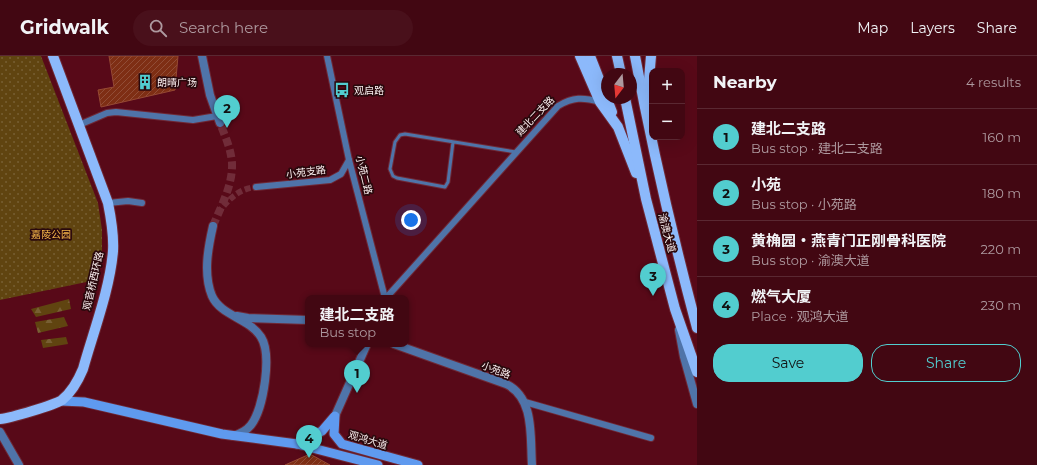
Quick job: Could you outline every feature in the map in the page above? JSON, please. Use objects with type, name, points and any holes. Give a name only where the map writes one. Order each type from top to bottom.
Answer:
[{"type":"main road","name":"观音桥西环路","points":[[52,56],[108,202],[112,226],[113,251],[108,278],[83,369],[74,387],[61,401]]},
{"type":"main road","points":[[580,56],[600,102],[618,128]]},
{"type":"main road","points":[[590,56],[646,199]]},
{"type":"main road","points":[[617,56],[619,68]]},
{"type":"main road","name":"渝澳大道","points":[[635,56],[646,119],[680,266],[697,328]]},
{"type":"main road","points":[[646,119],[651,56]]},
{"type":"main road","name":"渝澳大道","points":[[626,104],[646,199],[675,309],[693,356],[697,372]]},
{"type":"main road","points":[[0,419],[61,401],[84,402],[233,436],[297,444],[322,431],[335,416]]},
{"type":"main road","name":"观鸿大道","points":[[335,416],[334,434],[342,444],[418,465]]},
{"type":"main road","name":"观鸿大道","points":[[297,444],[378,465]]},
{"type":"street","points":[[79,125],[107,113],[116,112],[193,120],[219,120],[205,79],[202,56]]},
{"type":"street","name":"小苑二路","points":[[327,56],[349,160],[385,295]]},
{"type":"street","name":"建北二支路","points":[[389,295],[558,106],[578,97],[600,102]]},
{"type":"street","name":"小苑支路","points":[[256,187],[330,180],[341,174],[349,160]]},
{"type":"street","points":[[108,202],[128,201],[142,203]]},
{"type":"street","points":[[214,226],[208,256],[210,290],[217,304],[251,327],[260,336],[267,356],[257,416],[246,430],[233,436]]},
{"type":"street","points":[[680,266],[697,313]]},
{"type":"street","points":[[675,309],[684,358],[697,404]]},
{"type":"street","points":[[229,313],[248,318],[305,320]]},
{"type":"street","points":[[335,416],[366,347]]},
{"type":"street","name":"小苑路","points":[[402,347],[506,384],[517,391],[525,402]]},
{"type":"street","points":[[532,465],[528,414],[525,402],[651,438]]},
{"type":"street","points":[[0,432],[20,465]]},
{"type":"lane","points":[[453,142],[448,182],[444,187],[393,176],[390,169],[395,142],[400,135],[405,134],[516,152]]},
{"type":"green space","name":"嘉陵公园","points":[[0,56],[41,56],[98,203],[102,230],[102,251],[96,280],[0,300]]},
{"type":"green space","points":[[69,299],[71,309],[36,317],[31,309]]},
{"type":"green space","points":[[64,317],[68,326],[38,333],[35,322]]},
{"type":"green space","points":[[66,337],[68,344],[43,348],[41,340]]},
{"type":"building","name":"朗晴广场","points":[[109,56],[178,56],[175,90],[101,107],[98,90],[114,87]]},
{"type":"building","points":[[310,454],[330,465],[285,465]]},
{"type":"tunnel","points":[[213,226],[229,187],[232,171],[228,143],[220,123]]},
{"type":"tunnel","points":[[218,213],[226,203],[239,192],[256,187]]},
{"type":"place","name":"朗晴广场","points":[[145,82]]},
{"type":"place","name":"观启路","points":[[342,90]]},
{"type":"place","name":"小苑","points":[[227,128]]},
{"type":"place","name":"黄桷园‧燕青门正刚骨科医院","points":[[653,296]]},
{"type":"place","name":"建北二支路","points":[[357,393]]},
{"type":"place","name":"燃气大厦","points":[[309,458]]}]
